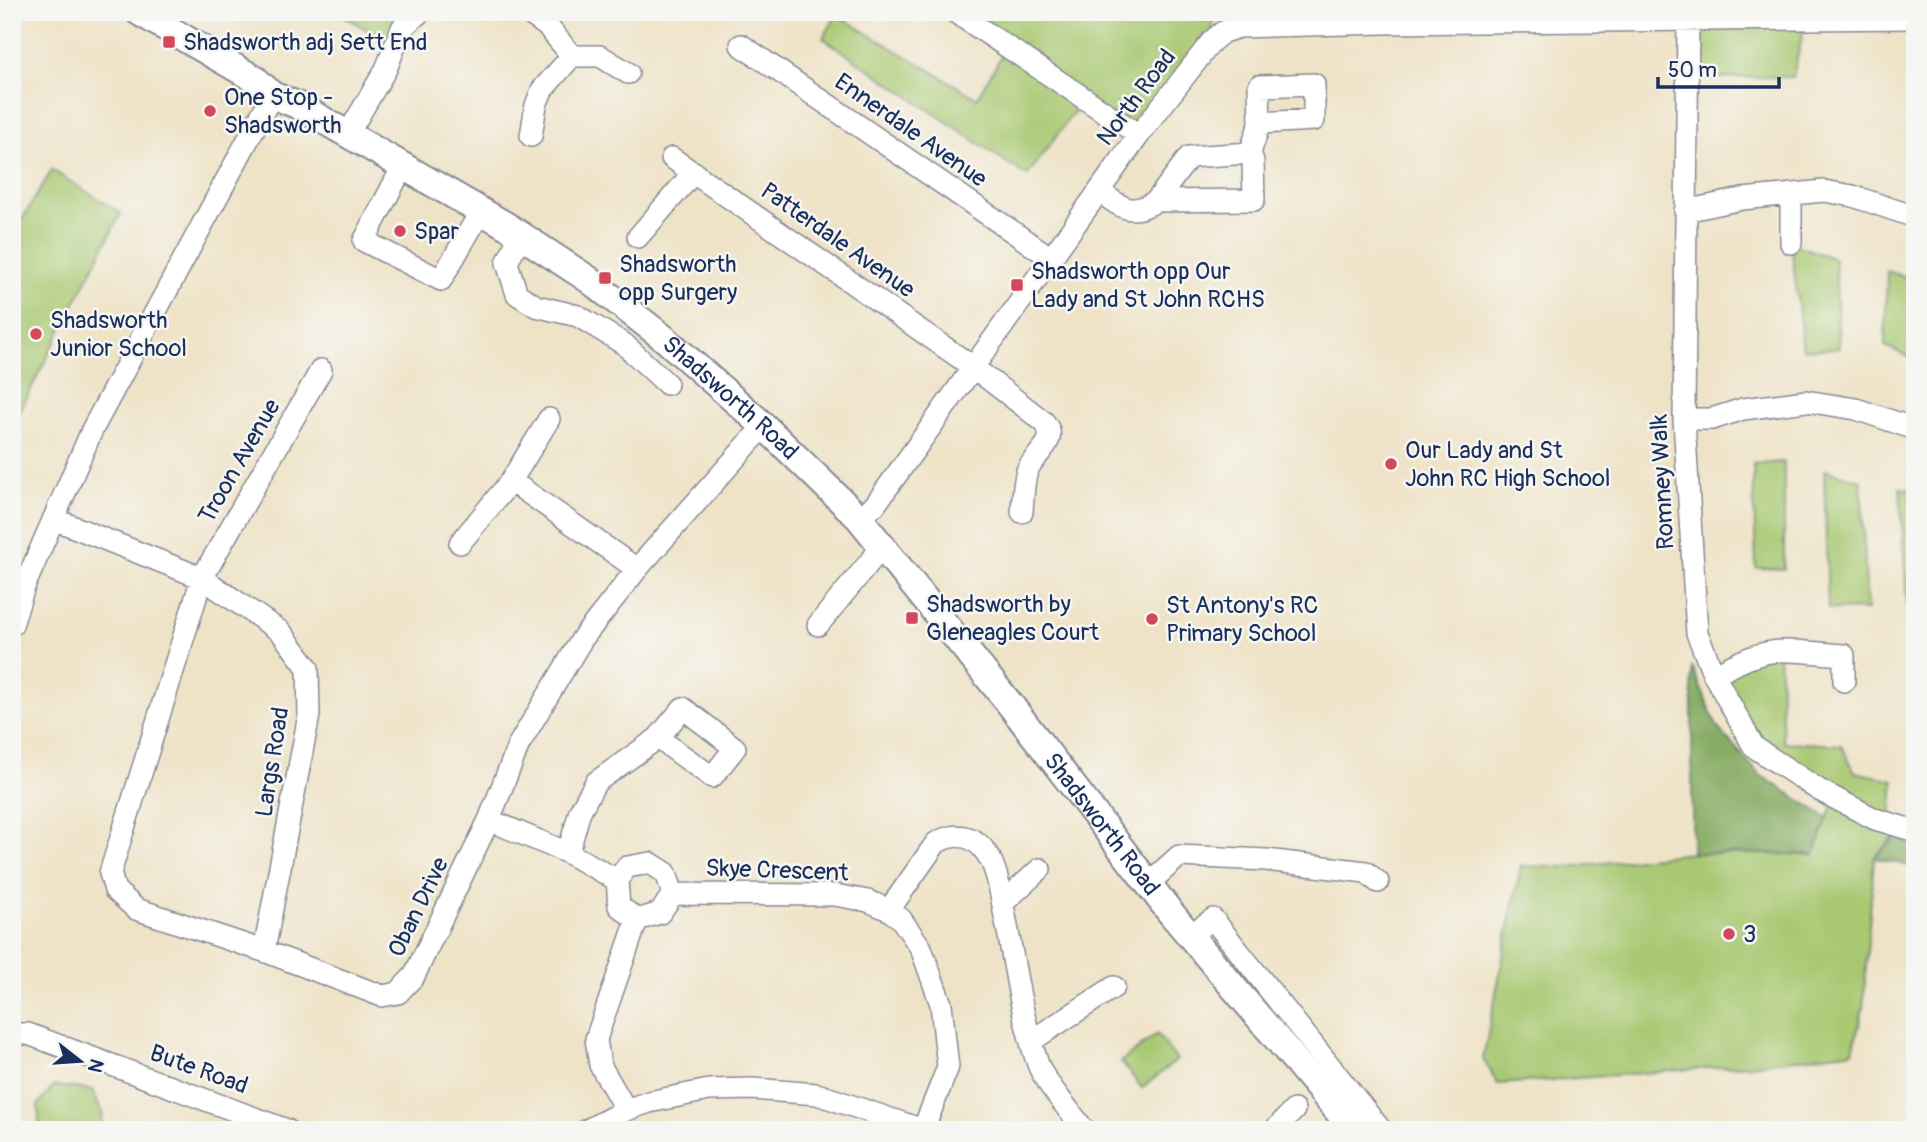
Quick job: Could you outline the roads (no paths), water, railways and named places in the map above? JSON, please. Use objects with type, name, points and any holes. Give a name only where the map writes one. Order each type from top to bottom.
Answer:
[{"type":"main road","name":"Shadsworth Road","points":[[139,12],[255,79],[272,95],[297,105],[481,211],[588,279],[665,339],[764,426],[859,518],[1009,703],[1189,935],[1354,1130]]},
{"type":"street","points":[[348,134],[386,69],[402,28],[420,12]]},
{"type":"street","points":[[527,12],[548,27],[572,56]]},
{"type":"street","points":[[954,12],[1139,135]]},
{"type":"street","name":"North Road","points":[[859,518],[875,505],[1139,135],[1212,41],[1223,32],[1238,27],[1794,15],[1915,18]]},
{"type":"street","name":"Romney Walk","points":[[1688,19],[1684,419],[1698,633],[1714,675],[1754,747],[1819,790],[1875,819],[1915,831]]},
{"type":"street","name":"Ennerdale Avenue","points":[[741,45],[1051,258]]},
{"type":"street","points":[[531,136],[536,105],[542,90],[572,56],[600,55],[628,73]]},
{"type":"street","points":[[12,625],[24,587],[93,428],[272,95]]},
{"type":"street","points":[[1156,201],[1254,200],[1253,161],[1250,153],[1261,123]]},
{"type":"street","points":[[1099,191],[1125,209],[1144,208],[1156,201],[1189,157],[1250,153]]},
{"type":"street","name":"Patterdale Avenue","points":[[672,158],[973,367],[1044,422],[1050,432],[1047,445],[1026,474],[1022,512]]},
{"type":"street","points":[[403,166],[364,241],[441,280],[481,211]]},
{"type":"street","points":[[639,237],[694,172]]},
{"type":"street","points":[[1685,211],[1742,199],[1825,191],[1853,196],[1915,217]]},
{"type":"street","points":[[1791,194],[1791,243]]},
{"type":"street","points":[[520,235],[507,263],[517,294],[537,306],[578,316],[624,344],[667,384]]},
{"type":"street","name":"Troon Avenue","points":[[202,578],[321,370]]},
{"type":"street","points":[[1684,419],[1712,419],[1743,409],[1806,401],[1856,408],[1915,429]]},
{"type":"street","points":[[460,544],[511,481],[549,419]]},
{"type":"street","name":"Oban Drive","points":[[202,578],[110,873],[115,890],[136,909],[264,951],[382,996],[398,993],[414,976],[489,820],[519,744],[582,639],[637,569],[764,426]]},
{"type":"street","points":[[511,481],[637,569]]},
{"type":"street","name":"Largs Road","points":[[54,519],[202,578],[281,632],[308,668],[309,715],[264,951]]},
{"type":"street","points":[[818,625],[882,547]]},
{"type":"street","points":[[1714,675],[1744,659],[1779,650],[1844,655],[1844,681]]},
{"type":"street","points":[[568,853],[580,811],[596,782],[658,738]]},
{"type":"street","points":[[489,820],[568,853],[617,880]]},
{"type":"street","points":[[888,910],[936,843],[953,835],[969,838],[987,853],[1003,903],[1031,1041],[1039,1067],[1084,1130]]},
{"type":"street","points":[[1148,884],[1179,856],[1266,860],[1366,872],[1378,882]]},
{"type":"street","points":[[650,863],[666,873],[673,894],[660,913],[637,920],[619,906],[617,880],[627,867],[650,863]]},
{"type":"street","points":[[1003,903],[1040,869]]},
{"type":"street","name":"Skye Crescent","points":[[673,894],[835,895],[868,901],[901,919],[921,948],[941,1004],[948,1067],[923,1130]]},
{"type":"street","points":[[1189,935],[1213,919],[1381,1130]]},
{"type":"street","points":[[626,1110],[600,1065],[596,1039],[637,920]]},
{"type":"street","points":[[1031,1041],[1114,987]]},
{"type":"street","name":"Bute Road","points":[[12,1034],[28,1034],[287,1130]]},
{"type":"street","points":[[587,1130],[626,1110],[649,1102],[709,1090],[752,1089],[817,1094],[923,1130]]},
{"type":"street","points":[[1275,1130],[1294,1110]]},
{"type":"place","name":"Shadsworth adj Sett End","points":[[169,42]]},
{"type":"place","name":"One Stop - Shadsworth","points":[[210,111]]},
{"type":"place","name":"Spar","points":[[400,231]]},
{"type":"place","name":"Shadsworth opp Surgery","points":[[605,278]]},
{"type":"place","name":"Shadsworth opp Our Lady and St John RCHS","points":[[1017,285]]},
{"type":"place","name":"Shadsworth Junior School","points":[[36,334]]},
{"type":"place","name":"Our Lady and St John RC High School","points":[[1391,464]]},
{"type":"place","name":"Shadsworth by Gleneagles Court","points":[[912,618]]},
{"type":"place","name":"St Antony's RC Primary School","points":[[1152,619]]},
{"type":"place","name":"3","points":[[1729,934]]}]
